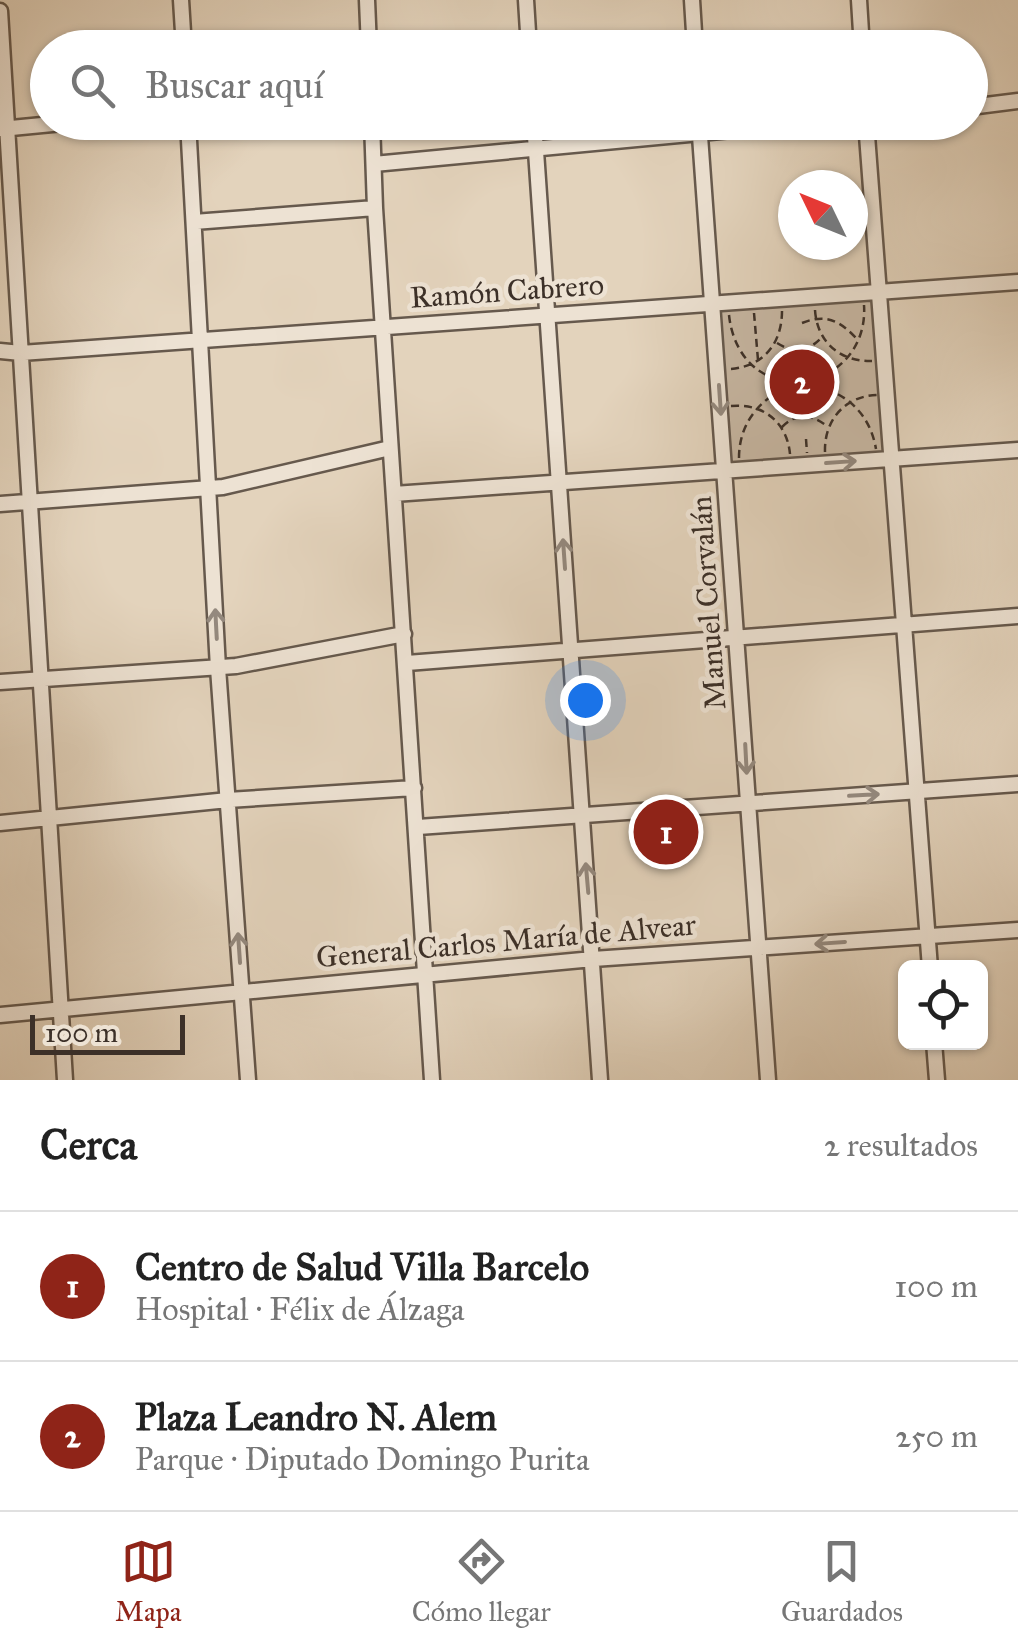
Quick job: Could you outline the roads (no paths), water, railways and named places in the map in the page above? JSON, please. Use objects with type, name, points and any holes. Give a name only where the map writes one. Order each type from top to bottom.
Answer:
[{"type":"street","points":[[182,0],[183,30]]},
{"type":"street","points":[[367,0],[368,30]]},
{"type":"street","points":[[526,0],[528,30]]},
{"type":"street","points":[[692,0],[694,30]]},
{"type":"street","points":[[859,0],[861,30]]},
{"type":"street","points":[[0,11],[3,129],[21,353],[65,1080]]},
{"type":"street","points":[[988,104],[1018,102]]},
{"type":"street","points":[[3,129],[30,126]]},
{"type":"street","points":[[189,140],[218,668],[248,1080]]},
{"type":"street","points":[[373,140],[432,1080]]},
{"type":"street","points":[[535,140],[600,1080]]},
{"type":"street","points":[[374,164],[601,140]]},
{"type":"street","name":"Manuel Corvalán","points":[[701,140],[720,303],[720,408],[768,1080]]},
{"type":"street","points":[[867,140],[886,397],[883,459],[904,625],[930,960]]},
{"type":"street","points":[[194,222],[375,208]]},
{"type":"street","name":"Ramón Cabrero","points":[[0,351],[200,342],[1018,282]]},
{"type":"street","points":[[0,504],[210,489],[390,448]]},
{"type":"street","points":[[394,494],[1018,450]]},
{"type":"street","points":[[406,663],[1018,616]]},
{"type":"street","points":[[0,682],[218,668],[404,634]]},
{"type":"street","points":[[418,827],[1018,784]]},
{"type":"street","points":[[0,823],[228,800],[414,788]]},
{"type":"street","name":"General Carlos María de Alvear","points":[[0,1014],[593,959],[1018,930]]},
{"type":"street","points":[[935,1050],[937,1080]]},
{"type":"place","name":"Plaza Leandro N. Alem","points":[[802,382]]},
{"type":"place","name":"Centro de Salud Villa Barcelo","points":[[666,832]]}]
